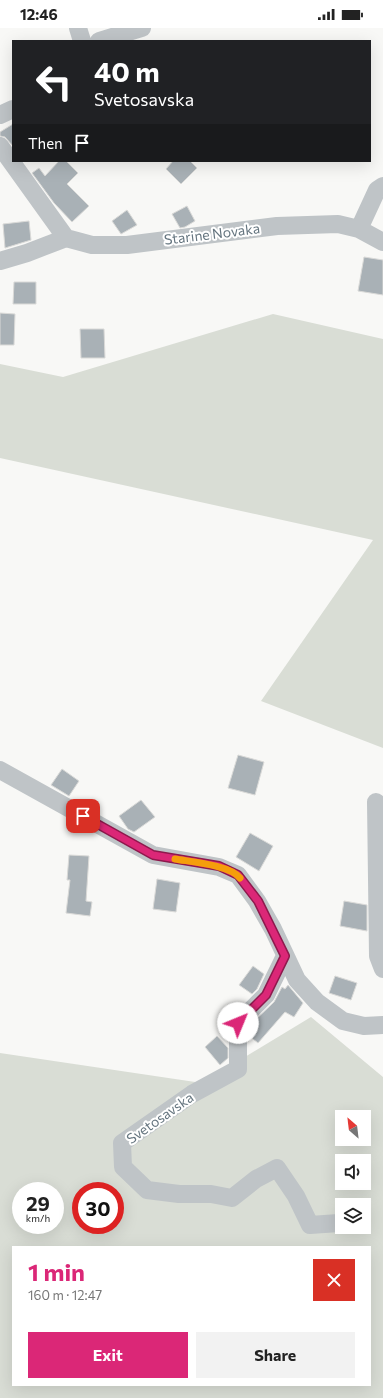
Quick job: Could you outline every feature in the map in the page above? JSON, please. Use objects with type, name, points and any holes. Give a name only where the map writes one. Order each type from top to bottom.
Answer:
[{"type":"street","points":[[78,28],[82,40]]},
{"type":"street","points":[[102,40],[142,28]]},
{"type":"street","points":[[0,115],[12,109]]},
{"type":"street","points":[[0,146],[66,238],[27,253],[0,261]]},
{"type":"street","points":[[359,229],[377,190],[383,186]]},
{"type":"street","name":"Starine Novaka","points":[[66,238],[92,245],[127,245],[277,226],[338,224],[359,229],[383,242]]},
{"type":"street","points":[[0,770],[153,855],[219,866],[238,875],[258,901],[296,980],[317,1002],[343,1021],[364,1026],[383,1025]]},
{"type":"street","points":[[376,802],[378,956],[383,969]]},
{"type":"street","name":"Svetosavska","points":[[285,956],[266,995],[238,1023],[238,1069],[192,1094],[122,1143],[123,1166],[147,1190],[180,1194],[211,1194],[232,1198],[256,1179],[277,1168],[296,1196],[310,1226],[335,1223]]},
{"type":"shaded area","points":[[273,314],[383,339],[383,748],[261,701],[373,540],[0,458],[0,364],[63,377]]},
{"type":"shaded area","points":[[311,1017],[383,1077],[383,1398],[0,1398],[0,1053],[202,1083]]},
{"type":"building","points":[[12,125],[12,145],[5,137],[0,136],[0,132]]},
{"type":"building","points":[[58,162],[67,162],[78,173],[67,184],[89,206],[72,222],[54,203],[32,173],[39,168],[45,176]]},
{"type":"building","points":[[172,162],[191,162],[197,168],[181,184],[166,169]]},
{"type":"building","points":[[187,206],[195,221],[185,227],[180,228],[172,214]]},
{"type":"building","points":[[127,210],[137,225],[121,234],[112,221]]},
{"type":"building","points":[[29,221],[31,240],[5,248],[3,224]]},
{"type":"building","points":[[364,257],[383,260],[383,295],[358,291]]},
{"type":"building","points":[[14,282],[36,282],[36,304],[13,304]]},
{"type":"building","points":[[0,313],[15,314],[14,345],[0,345]]},
{"type":"building","points":[[80,329],[104,329],[105,358],[81,358]]},
{"type":"building","points":[[238,755],[264,762],[255,795],[228,788]]},
{"type":"building","points":[[62,769],[79,781],[69,796],[51,785]]},
{"type":"building","points":[[141,800],[155,817],[134,832],[128,829],[119,816]]},
{"type":"building","points":[[250,833],[273,846],[259,871],[236,857]]},
{"type":"building","points":[[69,855],[89,856],[86,901],[92,902],[90,916],[66,913],[70,880],[67,880]]},
{"type":"building","points":[[157,879],[180,883],[176,912],[153,909]]},
{"type":"building","points":[[344,901],[367,905],[367,931],[340,926]]},
{"type":"building","points":[[253,966],[264,974],[257,989],[252,994],[239,985]]},
{"type":"building","points":[[335,976],[357,983],[351,1000],[329,993]]},
{"type":"building","points":[[288,985],[303,1003],[294,1017],[285,1012],[258,1043],[248,1035],[248,1027],[274,1002],[282,987],[285,989]]},
{"type":"building","points":[[217,1036],[228,1048],[228,1058],[220,1065],[205,1047]]},
{"type":"slow traffic","points":[[175,859],[219,866],[238,875],[240,878]]},
{"type":"route","points":[[83,816],[153,855],[219,866],[238,875],[258,901],[285,956],[266,995],[238,1023]]}]
